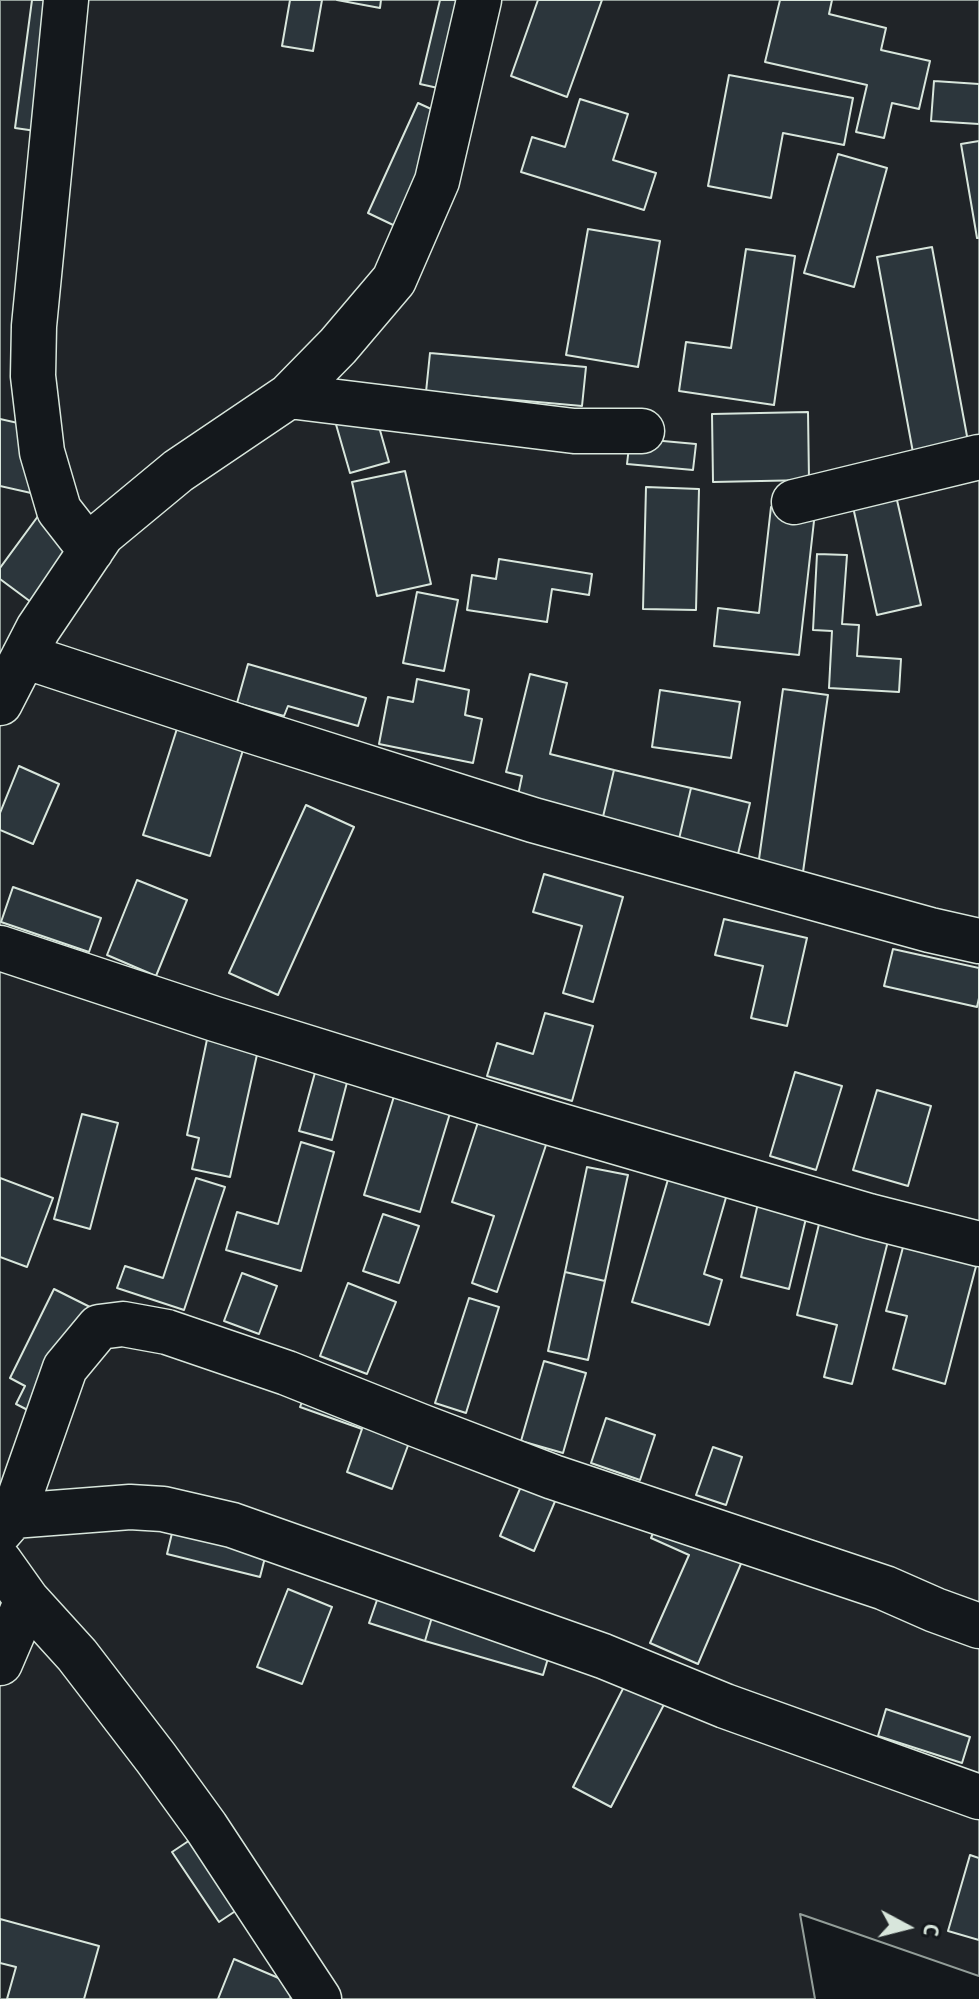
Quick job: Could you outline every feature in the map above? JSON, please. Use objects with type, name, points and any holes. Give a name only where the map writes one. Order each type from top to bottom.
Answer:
[{"type":"street","points":[[66,0],[34,326],[33,376],[42,452],[59,510],[91,551]]},
{"type":"street","points":[[0,703],[38,629],[102,534],[178,471],[289,396],[338,346],[394,280],[437,181],[479,0]]},
{"type":"street","points":[[289,396],[574,431],[642,431]]},
{"type":"street","points":[[794,502],[979,457]]},
{"type":"street","points":[[24,656],[533,820],[979,941]]},
{"type":"street","points":[[0,948],[215,1019],[548,1122],[869,1216],[979,1244]]},
{"type":"street","points":[[979,1626],[885,1588],[553,1477],[287,1373],[167,1332],[123,1324],[99,1327],[65,1368],[6,1523],[130,1507],[163,1509],[232,1525],[603,1656],[725,1706],[979,1797]]},
{"type":"street","points":[[0,1562],[27,1600],[77,1655],[206,1827],[304,1991]]},
{"type":"street","points":[[0,1663],[27,1600]]},
{"type":"shaded area","points":[[0,0],[979,0],[979,1976],[800,1914],[815,1999],[0,1999]]},
{"type":"building","points":[[32,0],[83,0],[64,135],[15,128]]},
{"type":"building","points":[[290,0],[322,0],[313,51],[282,46]]},
{"type":"building","points":[[337,0],[381,0],[380,8]]},
{"type":"building","points":[[440,0],[492,0],[469,95],[420,84]]},
{"type":"building","points":[[538,0],[602,0],[567,97],[511,76]]},
{"type":"building","points":[[780,0],[832,0],[829,14],[886,28],[881,50],[930,61],[919,109],[892,103],[884,138],[856,132],[867,85],[765,62]]},
{"type":"building","points":[[729,75],[853,98],[844,145],[783,133],[771,198],[708,186]]},
{"type":"building","points":[[934,81],[979,84],[979,124],[931,121]]},
{"type":"building","points":[[580,99],[628,114],[613,160],[656,173],[644,210],[521,172],[532,137],[565,147]]},
{"type":"building","points":[[418,103],[462,123],[412,234],[368,213]]},
{"type":"building","points":[[979,141],[979,238],[977,238],[961,144]]},
{"type":"building","points":[[838,154],[887,168],[854,287],[804,273]]},
{"type":"building","points":[[588,229],[660,241],[638,367],[566,355]]},
{"type":"building","points":[[932,247],[969,447],[914,458],[877,257]]},
{"type":"building","points":[[746,249],[795,256],[774,405],[679,391],[686,342],[731,348]]},
{"type":"building","points":[[430,353],[586,367],[582,406],[426,392]]},
{"type":"building","points":[[372,402],[389,462],[350,473],[333,414]]},
{"type":"building","points":[[808,412],[809,480],[713,482],[712,414]]},
{"type":"building","points":[[0,419],[58,432],[62,500],[0,486]]},
{"type":"building","points":[[630,438],[696,444],[693,470],[627,464]]},
{"type":"building","points":[[405,471],[431,584],[377,596],[352,482]]},
{"type":"building","points":[[646,487],[699,489],[696,610],[643,609]]},
{"type":"building","points":[[894,487],[921,605],[877,615],[851,498]]},
{"type":"building","points":[[771,507],[815,512],[799,655],[714,646],[718,608],[759,613]]},
{"type":"building","points":[[44,508],[88,540],[39,608],[0,579],[0,568]]},
{"type":"building","points":[[817,554],[847,555],[842,624],[859,625],[857,656],[901,659],[899,692],[829,688],[832,631],[813,630]]},
{"type":"building","points":[[499,559],[592,574],[589,595],[552,589],[547,622],[467,610],[472,575],[496,579]]},
{"type":"building","points":[[417,592],[458,600],[444,671],[403,663]]},
{"type":"building","points":[[248,664],[366,698],[358,726],[288,706],[284,716],[237,703]]},
{"type":"building","points":[[530,674],[567,683],[550,754],[614,770],[602,821],[517,800],[522,776],[506,772]]},
{"type":"building","points":[[417,679],[469,690],[465,715],[482,719],[473,763],[379,744],[388,697],[413,702]]},
{"type":"building","points":[[783,689],[828,695],[803,872],[758,866]]},
{"type":"building","points":[[660,690],[740,702],[731,758],[652,747]]},
{"type":"building","points":[[182,713],[248,734],[210,856],[143,835]]},
{"type":"building","points":[[19,766],[59,784],[33,844],[0,830],[0,813]]},
{"type":"building","points":[[614,770],[691,788],[679,839],[602,821]]},
{"type":"building","points":[[691,788],[750,803],[738,854],[679,839]]},
{"type":"building","points":[[306,805],[354,827],[278,995],[229,973]]},
{"type":"building","points":[[544,874],[623,897],[593,1002],[563,993],[582,926],[533,912]]},
{"type":"building","points":[[137,880],[187,900],[156,976],[107,955]]},
{"type":"building","points":[[13,887],[101,918],[89,952],[1,922]]},
{"type":"building","points":[[724,919],[807,938],[787,1026],[751,1018],[763,966],[715,955]]},
{"type":"building","points":[[893,949],[979,968],[977,1007],[884,986]]},
{"type":"building","points":[[545,1013],[593,1026],[572,1101],[487,1076],[497,1043],[533,1054]]},
{"type":"building","points":[[209,1030],[260,1041],[230,1177],[192,1169],[199,1138],[187,1135]]},
{"type":"building","points":[[319,1058],[351,1067],[332,1140],[299,1131]]},
{"type":"building","points":[[795,1072],[842,1086],[816,1170],[770,1156]]},
{"type":"building","points":[[877,1090],[931,1106],[908,1186],[853,1170]]},
{"type":"building","points":[[395,1093],[451,1110],[420,1212],[364,1195]]},
{"type":"building","points":[[82,1114],[118,1123],[90,1229],[54,1219]]},
{"type":"building","points":[[480,1116],[548,1139],[497,1292],[472,1283],[494,1216],[452,1202]]},
{"type":"building","points":[[301,1142],[334,1152],[301,1271],[226,1250],[237,1212],[278,1224]]},
{"type":"building","points":[[587,1167],[628,1175],[605,1281],[565,1272]]},
{"type":"building","points":[[669,1176],[727,1194],[704,1274],[722,1280],[709,1325],[632,1302]]},
{"type":"building","points":[[0,1178],[53,1198],[27,1267],[0,1257]]},
{"type":"building","points":[[196,1178],[225,1187],[184,1310],[117,1288],[125,1266],[163,1278]]},
{"type":"building","points":[[759,1199],[808,1210],[789,1289],[741,1277]]},
{"type":"building","points":[[383,1214],[419,1226],[399,1283],[363,1271]]},
{"type":"building","points":[[820,1220],[889,1237],[852,1384],[824,1377],[837,1325],[797,1315]]},
{"type":"building","points":[[906,1236],[979,1255],[945,1384],[893,1369],[907,1316],[886,1311]]},
{"type":"building","points":[[565,1272],[605,1281],[588,1360],[548,1351]]},
{"type":"building","points":[[242,1273],[277,1286],[259,1334],[224,1321]]},
{"type":"building","points":[[348,1283],[396,1302],[367,1374],[320,1356]]},
{"type":"building","points":[[54,1289],[100,1312],[47,1420],[16,1404],[25,1386],[10,1378]]},
{"type":"building","points":[[469,1298],[499,1307],[466,1413],[435,1403]]},
{"type":"building","points":[[544,1361],[586,1373],[563,1453],[521,1441]]},
{"type":"building","points":[[310,1382],[417,1421],[392,1489],[347,1472],[362,1429],[300,1407]]},
{"type":"building","points":[[606,1418],[655,1435],[640,1480],[591,1463]]},
{"type":"building","points":[[713,1447],[742,1457],[726,1505],[696,1495]]},
{"type":"building","points":[[522,1484],[556,1499],[534,1551],[500,1536]]},
{"type":"building","points":[[664,1507],[749,1545],[698,1664],[650,1643],[689,1555],[651,1538]]},
{"type":"building","points":[[178,1508],[272,1530],[260,1577],[167,1554]]},
{"type":"building","points":[[384,1580],[437,1600],[425,1641],[369,1623]]},
{"type":"building","points":[[288,1589],[332,1607],[302,1684],[257,1667]]},
{"type":"building","points":[[437,1600],[555,1635],[543,1675],[425,1641]]},
{"type":"building","points":[[633,1669],[672,1689],[611,1807],[573,1787]]},
{"type":"building","points":[[886,1709],[970,1737],[962,1763],[878,1736]]},
{"type":"building","points":[[202,1832],[249,1902],[219,1922],[172,1852]]},
{"type":"building","points":[[970,1855],[979,1858],[979,1940],[948,1931]]},
{"type":"building","points":[[0,1919],[99,1946],[84,1999],[7,1999],[16,1967],[0,1963]]},
{"type":"building","points":[[234,1959],[295,1985],[290,1999],[218,1999]]}]
